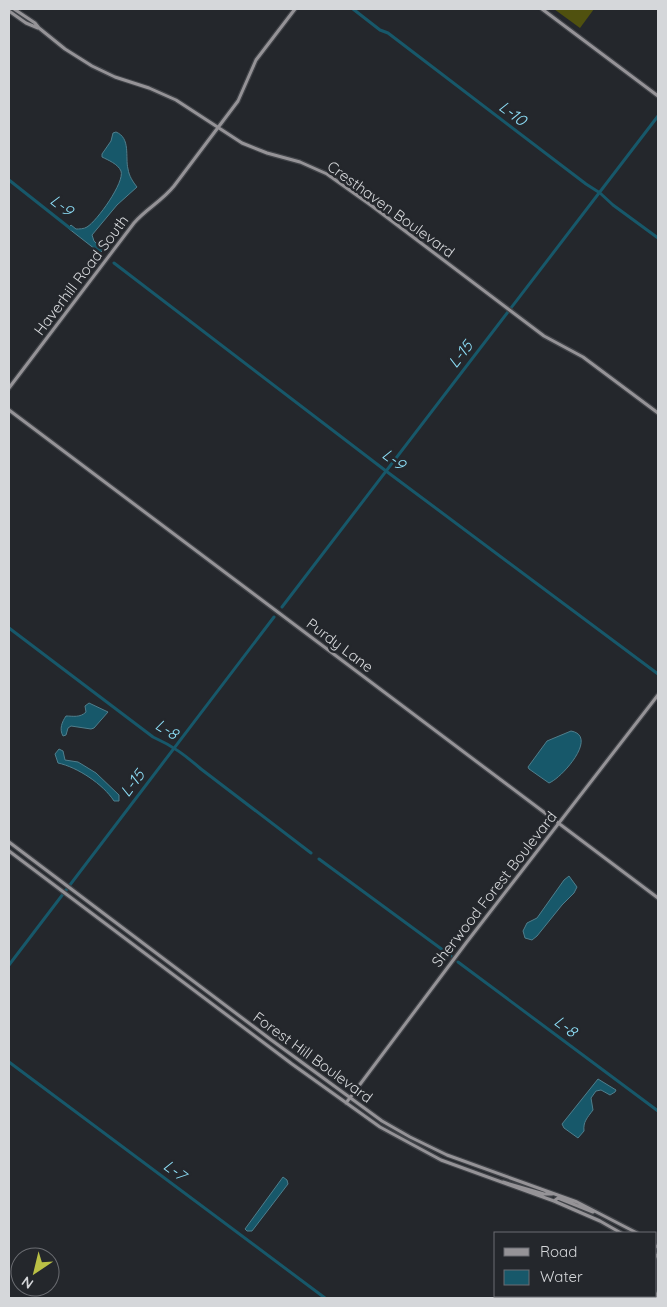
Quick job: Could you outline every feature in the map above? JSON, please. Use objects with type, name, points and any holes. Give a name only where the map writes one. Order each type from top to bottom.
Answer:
[{"type":"street","name":"Cresthaven Boulevard","points":[[14,9],[88,63],[115,77],[149,88],[176,100],[251,147],[300,162],[327,174],[514,313],[552,340],[583,357],[658,413]]},
{"type":"street","name":"Haverhill Road South","points":[[9,388],[134,223],[170,192],[241,97],[256,60],[295,9]]},
{"type":"street","points":[[542,9],[658,96]]},
{"type":"street","name":"Cresthaven Boulevard","points":[[9,10],[26,23],[39,28]]},
{"type":"street","name":"Purdy Lane","points":[[9,410],[658,898]]},
{"type":"street","name":"Sherwood Forest Boulevard","points":[[346,1103],[658,695]]},
{"type":"street","name":"Forest Hill Boulevard","points":[[9,842],[350,1098],[396,1129],[443,1153],[479,1168],[555,1194],[603,1215],[635,1232]]},
{"type":"street","name":"Forest Hill Boulevard","points":[[9,851],[346,1103],[387,1131],[441,1160],[554,1201],[600,1221],[619,1232]]},
{"type":"street","points":[[500,1182],[512,1183],[544,1194],[555,1194]]},
{"type":"street","points":[[554,1201],[558,1198],[603,1215]]},
{"type":"shaded area","points":[[554,9],[594,9],[580,28]]},
{"type":"water","points":[[116,132],[121,135],[126,143],[129,172],[131,179],[137,187],[117,205],[92,235],[94,241],[103,250],[100,253],[68,228],[71,225],[76,229],[87,227],[103,210],[119,184],[120,169],[102,157],[111,141],[113,133]]},
{"type":"water","points":[[89,703],[108,712],[94,728],[71,726],[68,728],[66,735],[63,736],[61,731],[66,716],[84,714],[86,712],[85,706]]},
{"type":"water","points":[[571,731],[579,734],[580,748],[569,766],[555,780],[549,783],[529,769],[528,767],[547,741]]},
{"type":"water","points":[[59,749],[63,751],[65,760],[78,762],[96,773],[119,795],[119,801],[114,801],[103,788],[89,777],[73,768],[58,763],[55,754]]},
{"type":"water","points":[[569,876],[577,887],[574,893],[537,936],[532,940],[525,938],[523,931],[527,923],[537,918],[564,880]]},
{"type":"water","points":[[598,1079],[616,1090],[610,1095],[601,1090],[596,1091],[591,1098],[593,1110],[587,1118],[584,1131],[578,1138],[564,1128],[562,1124]]},
{"type":"water","points":[[283,1177],[287,1180],[288,1184],[252,1231],[247,1231],[245,1229]]},
{"type":"waterway","name":"L-10","points":[[353,9],[380,30],[388,33],[658,238]]},
{"type":"waterway","name":"L-15","points":[[282,607],[658,116]]},
{"type":"waterway","name":"L-9","points":[[9,180],[71,229]]},
{"type":"waterway","name":"L-9","points":[[114,263],[386,471],[658,674]]},
{"type":"waterway","name":"L-15","points":[[9,965],[274,617]]},
{"type":"waterway","name":"L-8","points":[[9,628],[153,737],[184,755],[311,853]]},
{"type":"waterway","name":"L-8","points":[[319,859],[451,956]]},
{"type":"waterway","name":"L-8","points":[[458,962],[658,1111]]},
{"type":"waterway","name":"L-7","points":[[9,1062],[325,1298]]}]
